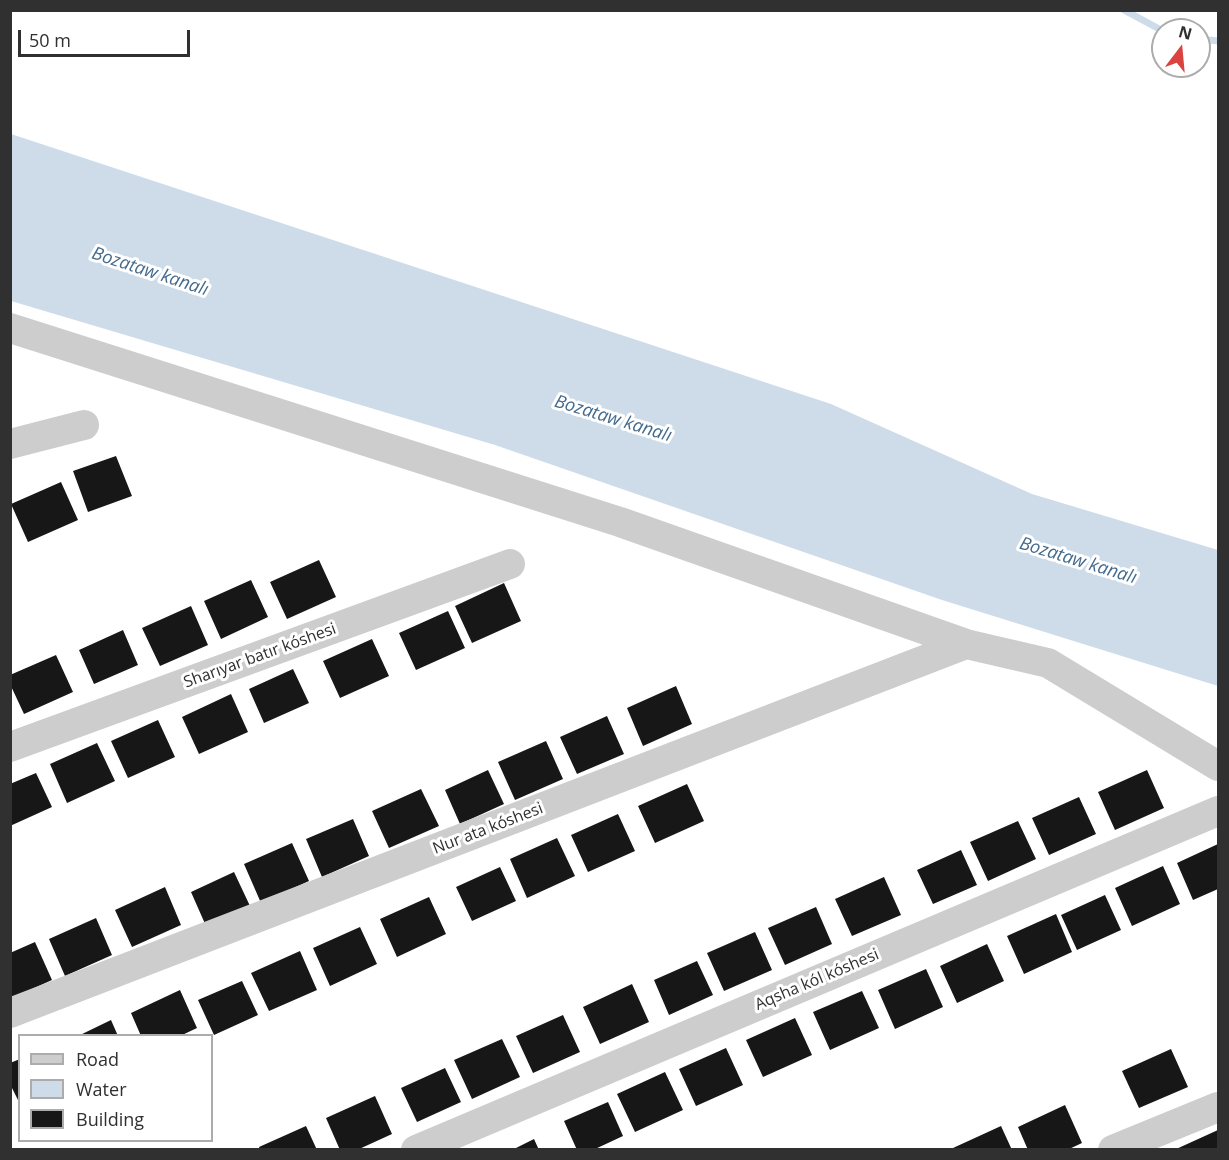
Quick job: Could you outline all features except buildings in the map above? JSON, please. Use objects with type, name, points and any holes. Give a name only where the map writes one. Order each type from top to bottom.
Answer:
[{"type":"street","points":[[10,328],[620,522],[966,645],[1048,663],[1218,765]]},
{"type":"street","points":[[10,444],[84,425]]},
{"type":"street","name":"Sharıyar batır kóshesi","points":[[10,747],[510,564]]},
{"type":"street","name":"Nur ata kóshesi","points":[[10,1013],[966,645]]},
{"type":"street","name":"Aqsha kól kóshesi","points":[[416,1149],[1218,811]]},
{"type":"street","points":[[1113,1149],[1218,1107]]},
{"type":"water","name":"Bozataw kanalı","points":[[11,134],[831,404],[1032,494],[1218,550],[1218,686],[942,600],[495,445],[11,301]]},
{"type":"waterway","points":[[1124,10],[1151,25]]},
{"type":"waterway","points":[[1211,40],[1218,41]]}]
